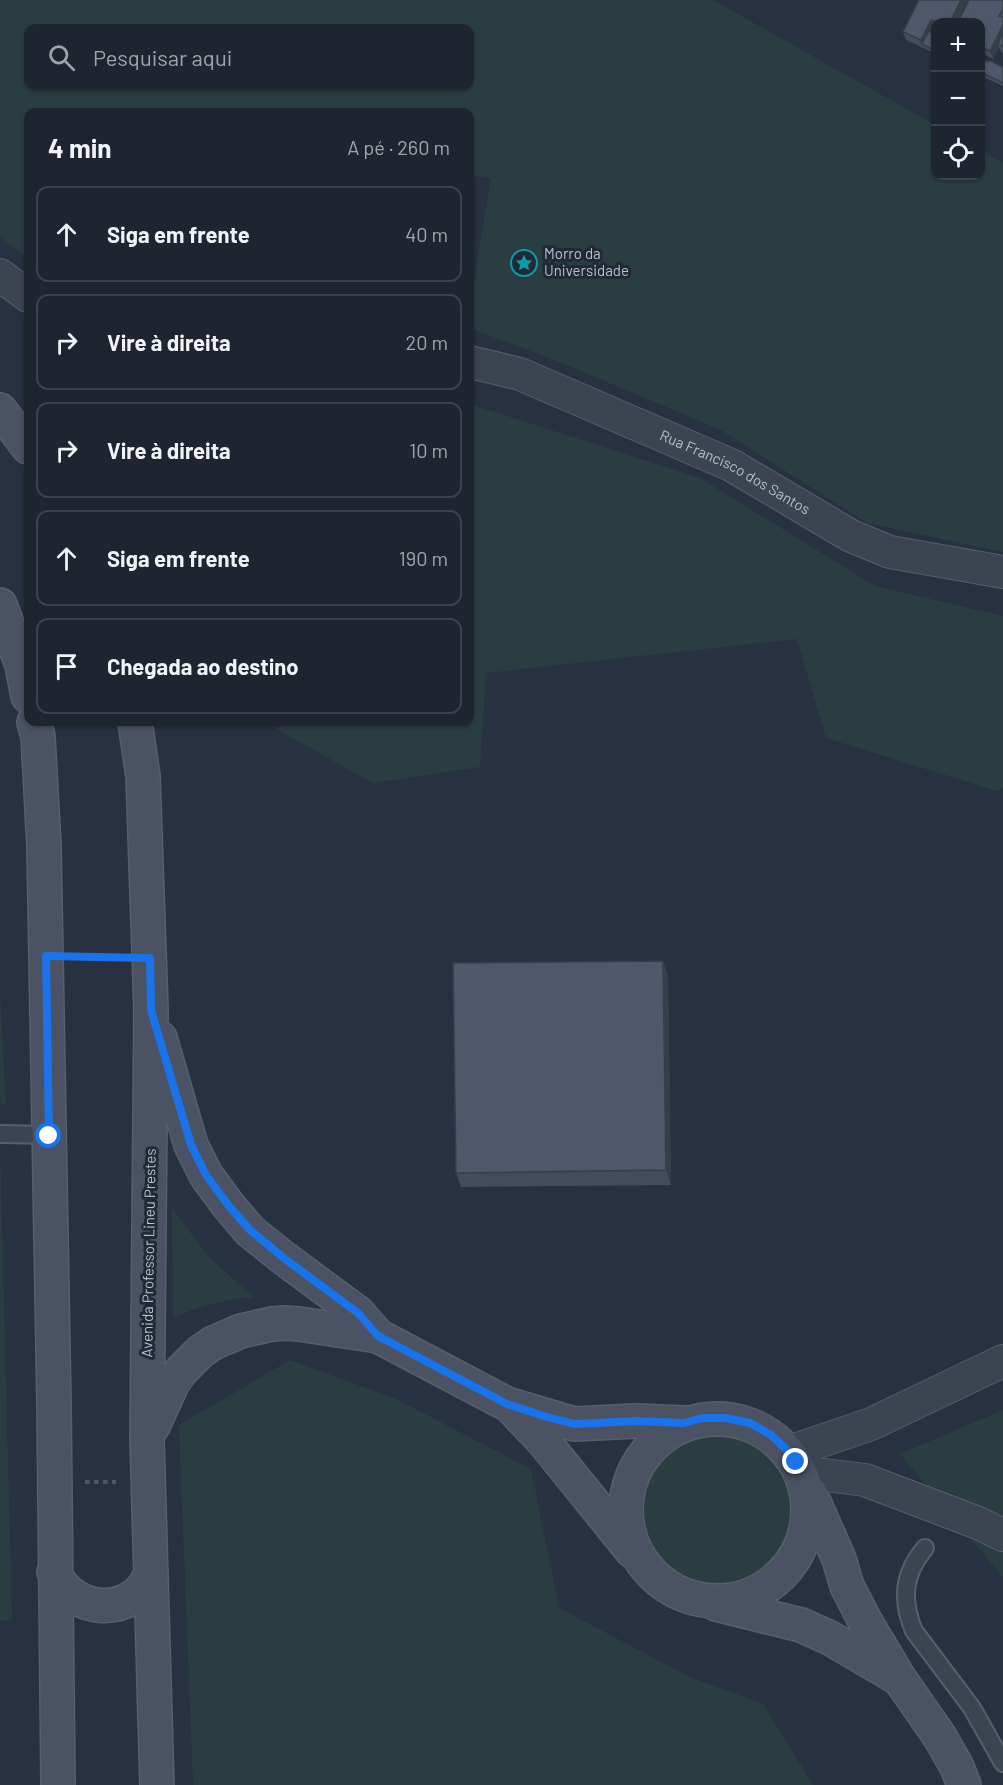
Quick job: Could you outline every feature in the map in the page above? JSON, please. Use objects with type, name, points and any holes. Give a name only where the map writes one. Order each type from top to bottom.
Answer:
[{"type":"street","points":[[0,275],[24,293]]},
{"type":"street","name":"Rua Francisco dos Santos","points":[[474,363],[520,374],[730,465],[851,536],[890,552],[1003,573]]},
{"type":"street","points":[[0,410],[24,442]]},
{"type":"street","points":[[0,605],[24,675]]},
{"type":"street","points":[[35,726],[38,737],[44,846],[58,1785]]},
{"type":"street","name":"Avenida Professor Lineu Prestes","points":[[136,726],[143,776],[150,958],[147,1438],[157,1785]]},
{"type":"street","points":[[151,1010],[191,1145],[206,1175],[250,1230],[358,1313],[378,1336]]},
{"type":"street","points":[[147,1438],[167,1392],[182,1370],[200,1352],[226,1336],[257,1327],[285,1323],[378,1336],[507,1404],[574,1424],[636,1421],[684,1423],[702,1418],[726,1418],[750,1423],[771,1435],[798,1468],[839,1558],[847,1586],[865,1621],[899,1678],[940,1737],[957,1767],[963,1785]]},
{"type":"street","points":[[798,1468],[872,1424],[1003,1361]]},
{"type":"street","points":[[507,1404],[546,1443],[634,1554],[657,1579],[684,1595],[801,1625],[830,1638],[899,1678]]},
{"type":"street","points":[[634,1554],[625,1517],[630,1480],[648,1448],[684,1423]]},
{"type":"street","points":[[798,1468],[865,1480],[978,1523],[1003,1535]]},
{"type":"street","points":[[700,1600],[732,1600],[762,1590],[787,1570],[803,1543],[809,1512],[798,1468]]},
{"type":"street","points":[[54,1572],[60,1583],[73,1597],[103,1606],[121,1603],[132,1597],[142,1589],[151,1573]]},
{"type":"lane","points":[[0,1134],[49,1136]]},
{"type":"lane","points":[[925,1548],[913,1564],[907,1580],[906,1606],[911,1623],[972,1708],[1003,1763]]},
{"type":"path","points":[[46,956],[150,958]]},
{"type":"path","points":[[54,1483],[148,1481]]},
{"type":"green space","points":[[0,0],[713,0],[931,123],[931,180],[985,180],[985,153],[1003,163],[1003,552],[867,523],[721,430],[562,363],[474,330],[474,281],[491,178],[474,176],[474,108],[24,108],[24,255],[0,237]]},
{"type":"green space","points":[[474,405],[700,478],[875,586],[1003,616],[1003,788],[997,791],[826,738],[797,639],[486,673],[480,767],[373,783],[271,726],[474,726]]},
{"type":"green space","points":[[0,995],[6,1104],[0,1104]]},
{"type":"green space","points":[[0,1147],[12,1620],[0,1621]]},
{"type":"green space","points":[[172,1208],[208,1256],[253,1297],[212,1304],[173,1318]]},
{"type":"green space","points":[[290,1360],[396,1399],[531,1469],[559,1608],[690,1677],[763,1704],[813,1785],[193,1785],[179,1425]]},
{"type":"green space","points":[[1003,1410],[1003,1577],[900,1454]]},
{"type":"green space","points":[[714,1429],[729,1430],[744,1435],[758,1442],[770,1452],[780,1464],[787,1478],[792,1493],[792,1523],[787,1538],[780,1552],[770,1564],[758,1574],[744,1581],[729,1586],[714,1587],[699,1586],[684,1581],[670,1574],[658,1564],[648,1552],[641,1538],[636,1523],[635,1508],[636,1493],[641,1478],[648,1464],[658,1452],[670,1442],[684,1435],[699,1430]]},
{"type":"building","points":[[919,0],[961,0],[952,18],[931,18],[921,40],[903,32]]},
{"type":"building","points":[[969,0],[1003,0],[1003,9],[999,16],[1003,17],[1003,25],[990,51],[985,49],[985,18],[960,18]]},
{"type":"building","points":[[929,31],[931,32],[931,48],[922,44]]},
{"type":"building","points":[[1003,33],[1003,47],[998,44]]},
{"type":"building","points":[[985,60],[1003,67],[1003,83],[985,74]]},
{"type":"building","points":[[663,961],[666,1170],[456,1173],[453,963]]},
{"type":"place","name":"Morro da Universidade","points":[[524,263]]},
{"type":"route","points":[[49,1136],[46,956],[150,958],[151,1010],[191,1145],[206,1175],[250,1230],[358,1313],[378,1336],[507,1404],[547,1417],[574,1424],[636,1421],[684,1423],[702,1418],[726,1418],[750,1423],[771,1435],[796,1462]]}]
